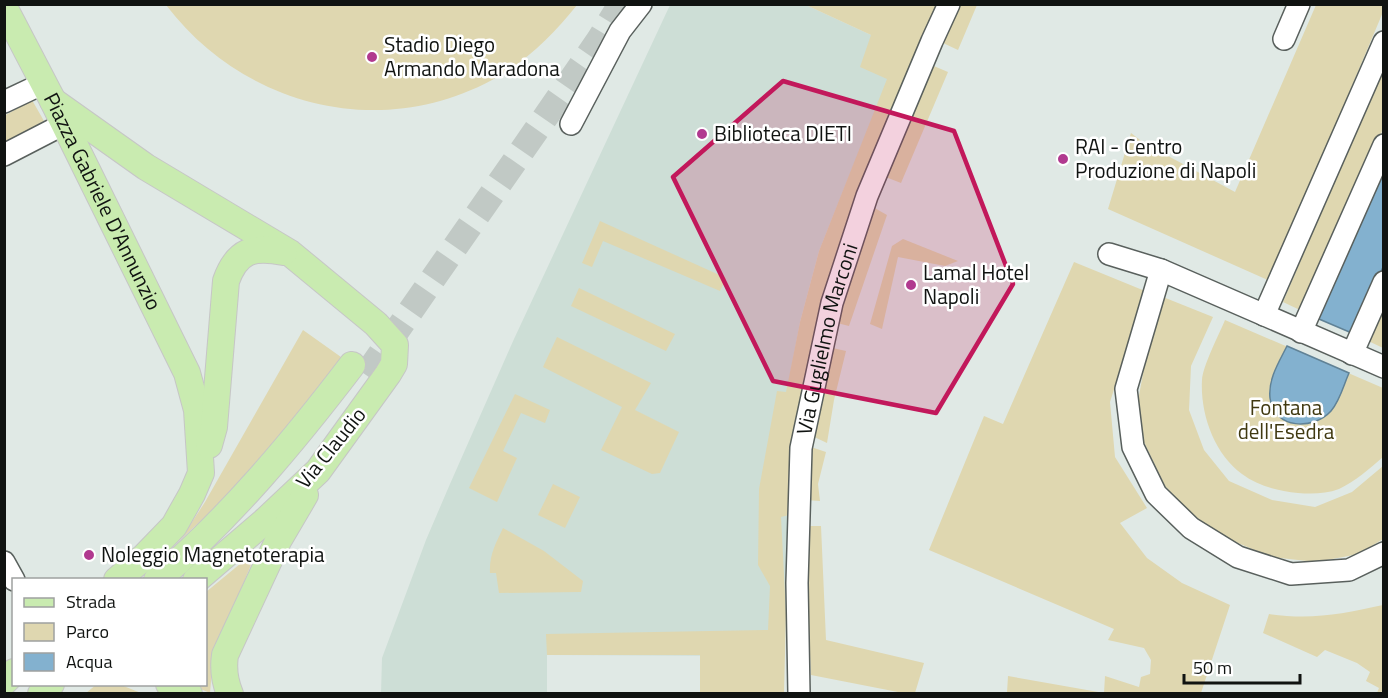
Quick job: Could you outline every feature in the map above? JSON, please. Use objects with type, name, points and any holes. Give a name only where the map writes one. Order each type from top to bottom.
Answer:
[{"type":"main road","points":[[4,7],[48,92]]},
{"type":"main road","name":"Piazza Gabriele D'Annunzio","points":[[48,92],[187,373],[197,410],[201,473],[192,494],[174,526],[118,578]]},
{"type":"main road","name":"Piazza Gabriele D'Annunzio","points":[[48,92],[146,167],[290,253],[376,324],[391,339],[396,352]]},
{"type":"main road","points":[[201,473],[214,427],[226,281],[230,271],[236,260],[254,250],[265,248],[290,253]]},
{"type":"main road","name":"Via Claudio","points":[[197,578],[266,520],[318,471],[388,374],[394,364],[396,352]]},
{"type":"main road","name":"Via Claudio","points":[[158,578],[183,557],[359,370]]},
{"type":"main road","points":[[230,693],[223,669],[225,655],[278,541],[318,471]]},
{"type":"main road","points":[[173,686],[189,693]]},
{"type":"street","points":[[571,124],[620,31],[641,4]]},
{"type":"street","name":"Via Guglielmo Marconi","points":[[799,693],[797,583],[801,447],[816,375],[832,303],[867,196],[949,4]]},
{"type":"street","points":[[1284,39],[1299,4]]},
{"type":"street","points":[[1264,315],[1383,42]]},
{"type":"street","points":[[4,102],[48,92]]},
{"type":"street","points":[[4,155],[64,124]]},
{"type":"street","points":[[1301,332],[1383,145]]},
{"type":"street","points":[[1109,254],[1161,270],[1383,367]]},
{"type":"street","points":[[1161,270],[1126,388],[1133,447],[1156,494],[1191,528],[1238,557],[1291,574],[1349,570],[1383,553]]},
{"type":"street","points":[[1352,354],[1383,282]]},
{"type":"street","points":[[4,562],[13,578]]},
{"type":"highlighted area","points":[[783,81],[954,131],[1013,284],[936,413],[773,381],[673,177]]},
{"type":"shaded area","points":[[670,5],[806,5],[871,35],[888,79],[819,251],[800,322],[785,401],[789,515],[784,656],[547,655],[547,693],[381,694],[382,658],[426,540],[514,339]]},
{"type":"green space","name":"Stadio Diego Armando Maradona","points":[[166,5],[577,5],[539,47],[492,80],[449,98],[404,108],[359,110],[316,103],[273,89],[234,68],[197,40]]},
{"type":"green space","points":[[806,5],[940,5],[837,250],[816,336],[789,515],[781,517],[786,614],[784,693],[700,693],[700,655],[547,655],[546,634],[768,630],[770,586],[758,565],[759,489],[777,391],[786,392],[800,322],[819,251],[887,79],[860,67],[871,35]]},
{"type":"green space","points":[[960,5],[977,5],[958,50],[943,43]]},
{"type":"green space","points":[[1316,5],[1383,5],[1383,12],[1270,281],[1108,209],[1131,133],[1144,143],[1235,192]]},
{"type":"green space","points":[[929,64],[948,72],[901,183],[883,176]]},
{"type":"green space","points":[[1383,67],[1383,129],[1302,311],[1283,302]]},
{"type":"green space","points":[[32,100],[44,121],[5,144],[4,116]]},
{"type":"green space","points":[[871,206],[887,215],[849,326],[833,322]]},
{"type":"green space","points":[[600,221],[726,278],[720,291],[603,241],[592,267],[582,263]]},
{"type":"green space","points":[[903,239],[958,261],[945,266],[898,257],[882,329],[870,324],[892,246]]},
{"type":"green space","points":[[1074,262],[1145,291],[1110,402],[1115,457],[1147,508],[1120,523],[1147,558],[1182,583],[1230,605],[1201,693],[1104,693],[1105,676],[1139,687],[1141,677],[1150,674],[1151,660],[1144,648],[1108,640],[1114,629],[929,550],[984,416],[1003,424]]},
{"type":"green space","points":[[579,288],[675,334],[666,351],[571,306]]},
{"type":"green space","points":[[1383,290],[1383,348],[1362,338]]},
{"type":"green space","points":[[1163,297],[1213,317],[1191,366],[1189,410],[1204,450],[1229,481],[1272,500],[1315,507],[1352,492],[1383,466],[1383,539],[1359,554],[1316,562],[1271,557],[1226,538],[1193,515],[1165,486],[1144,442],[1138,401],[1151,330]]},
{"type":"green space","name":"Fontana dell'Esedra","points":[[1225,320],[1383,388],[1383,457],[1345,486],[1334,491],[1318,493],[1291,492],[1268,487],[1248,478],[1232,466],[1211,432],[1203,406],[1202,393],[1205,366]]},
{"type":"green space","points":[[303,330],[341,357],[311,400],[242,483],[169,550],[205,502]]},
{"type":"green space","points":[[557,337],[651,383],[635,410],[679,432],[660,473],[652,474],[601,450],[622,407],[543,367]]},
{"type":"green space","points":[[828,347],[846,351],[834,400],[827,443],[810,435]]},
{"type":"green space","points":[[515,394],[550,410],[545,423],[521,413],[503,451],[517,458],[497,502],[469,488]]},
{"type":"green space","points":[[805,445],[826,452],[818,484],[820,501],[806,500]]},
{"type":"green space","points":[[553,484],[580,497],[565,528],[538,515]]},
{"type":"green space","points":[[804,526],[821,526],[826,640],[924,663],[915,693],[903,693],[811,675]]},
{"type":"green space","points":[[503,528],[544,551],[583,581],[581,592],[499,593],[496,573],[490,573],[490,567],[494,549]]},
{"type":"green space","points":[[257,550],[213,658],[210,693],[193,686],[207,686],[207,591]]},
{"type":"green space","points":[[1383,605],[1383,693],[1377,693],[1379,688],[1366,681],[1370,672],[1357,663],[1325,650],[1317,657],[1263,633],[1269,614],[1327,615]]},
{"type":"green space","points":[[1008,676],[1104,693],[1007,693]]},
{"type":"green space","points":[[95,686],[124,686],[141,693],[86,693]]},
{"type":"water","points":[[1383,157],[1383,267],[1354,334],[1312,316]]},
{"type":"water","name":"Fontana dell'Esedra","points":[[1287,346],[1349,373],[1334,407],[1324,417],[1305,424],[1296,424],[1279,416],[1273,409],[1270,398],[1271,384]]},
{"type":"tunnel","points":[[366,375],[599,40],[621,4]]},
{"type":"place","name":"Stadio Diego Armando Maradona","points":[[372,57]]},
{"type":"place","name":"Biblioteca DIETI","points":[[702,134]]},
{"type":"place","name":"RAI - Centro Produzione di Napoli","points":[[1063,159]]},
{"type":"place","name":"Lamal Hotel Napoli","points":[[911,285]]},
{"type":"place","name":"Noleggio Magnetoterapia","points":[[89,555]]}]
